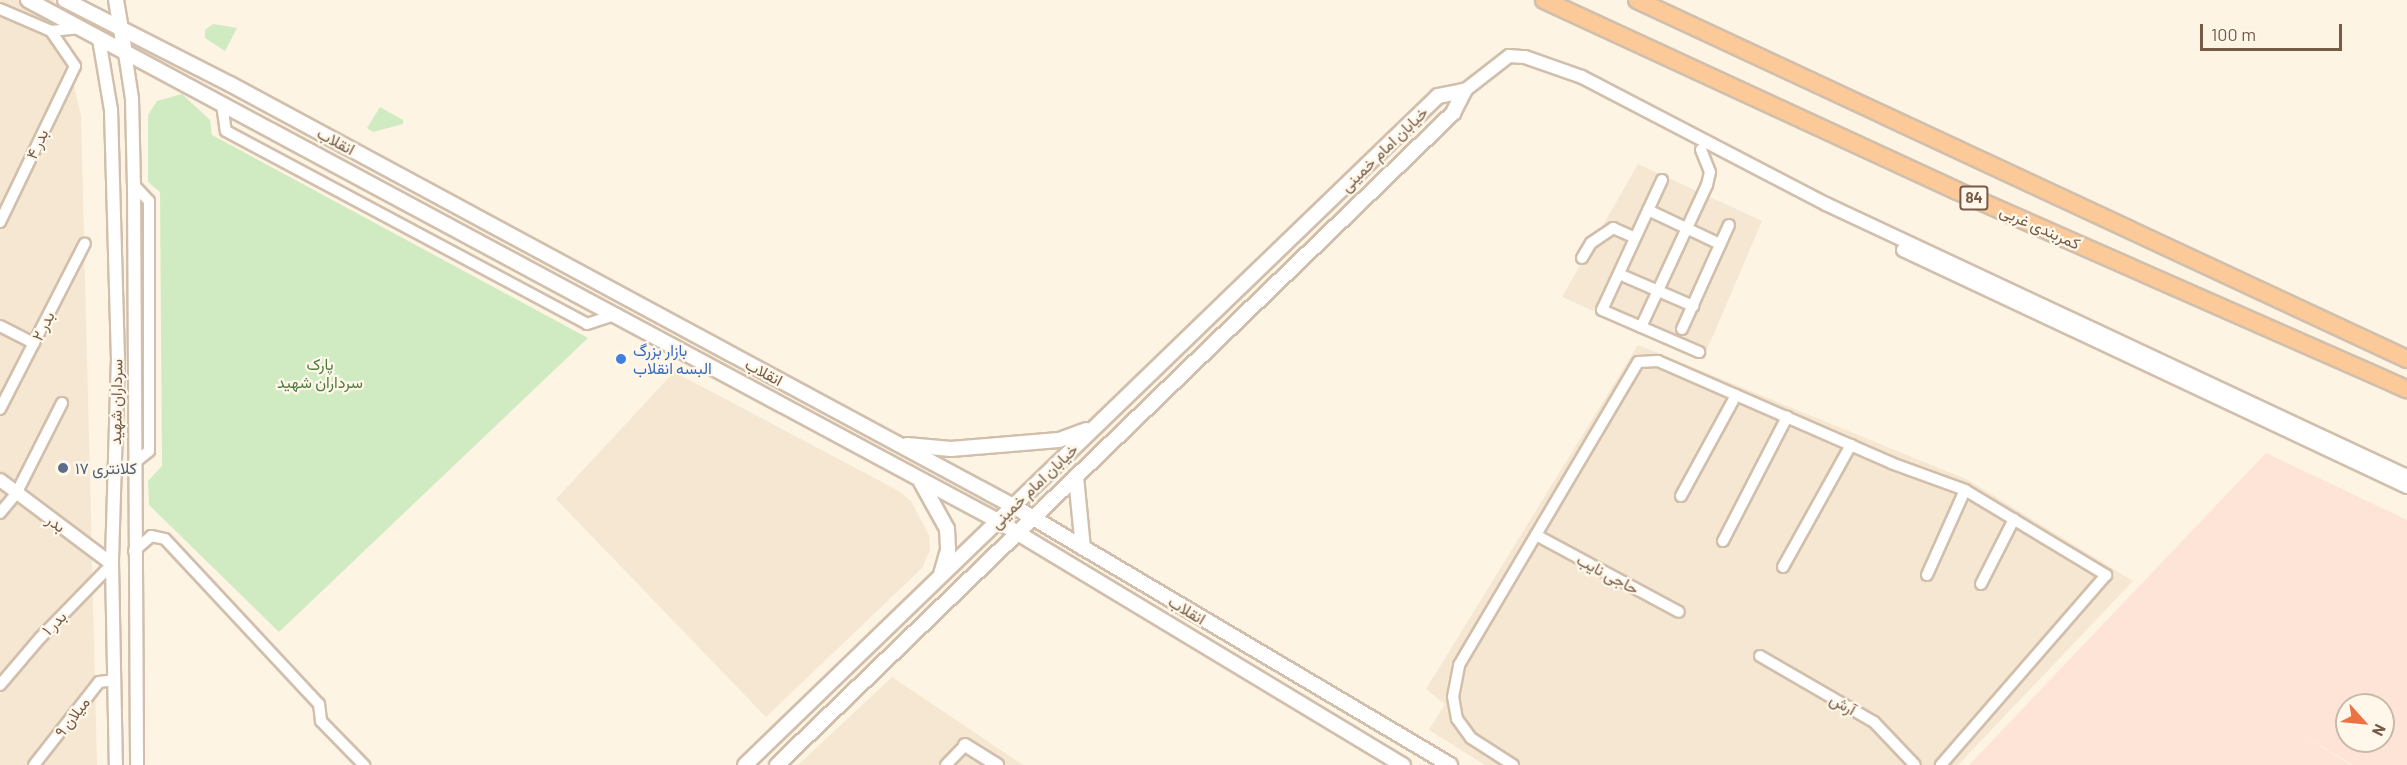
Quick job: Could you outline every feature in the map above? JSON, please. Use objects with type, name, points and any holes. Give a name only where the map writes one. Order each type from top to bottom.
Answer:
[{"type":"highway","name":"کمربندی غربی","points":[[1544,0],[1955,190],[2407,389]]},
{"type":"highway","name":"84","points":[[1637,0],[2407,359]]},
{"type":"main road","name":"انقلاب","points":[[27,0],[617,314],[998,521],[1016,534],[1403,765]]},
{"type":"main road","name":"انقلاب","points":[[65,0],[1014,506],[1450,765]]},
{"type":"main road","points":[[90,0],[99,39]]},
{"type":"main road","points":[[116,0],[123,29],[125,53]]},
{"type":"main road","name":"خیابان امام خمینی","points":[[746,765],[1438,96],[1464,91]]},
{"type":"main road","name":"خیابان امام خمینی","points":[[777,765],[1453,112],[1464,91]]},
{"type":"main road","points":[[898,444],[951,449],[1059,440],[1101,421]]},
{"type":"main road","points":[[1076,477],[1083,548]]},
{"type":"main road","points":[[918,478],[939,509],[947,529],[948,550],[941,577]]},
{"type":"main road","points":[[1053,556],[1065,538]]},
{"type":"street","points":[[0,9],[51,31],[78,28]]},
{"type":"street","name":"بدر ۴","points":[[0,222],[5,200],[75,66],[51,31]]},
{"type":"street","name":"سرداران شهید","points":[[99,39],[111,110],[118,358],[112,564],[116,765]]},
{"type":"street","name":"سرداران شهید","points":[[125,53],[132,99],[134,185],[134,551],[137,765]]},
{"type":"street","points":[[1464,91],[1509,56],[1525,57],[1582,77],[1826,204],[2407,476]]},
{"type":"street","points":[[1545,65],[1701,150],[1822,212],[2407,487]]},
{"type":"street","points":[[222,104],[226,131],[586,324],[617,314]]},
{"type":"street","points":[[1641,327],[1710,172],[1701,150]]},
{"type":"street","points":[[1662,180],[1602,310],[1699,352]]},
{"type":"street","points":[[1648,210],[1720,244]]},
{"type":"street","points":[[1682,329],[1730,225]]},
{"type":"street","points":[[1582,258],[1602,233],[1613,228],[1635,238]]},
{"type":"street","name":"بدر ۲","points":[[0,409],[85,243]]},
{"type":"street","points":[[1619,274],[1693,306]]},
{"type":"street","points":[[0,326],[34,343]]},
{"type":"street","points":[[1513,765],[1471,738],[1456,719],[1453,697],[1459,665],[1638,362],[1658,361],[1851,445],[1965,490],[2106,575],[1941,765]]},
{"type":"street","points":[[1681,496],[1736,395]]},
{"type":"street","points":[[0,513],[16,494],[62,404]]},
{"type":"street","points":[[1723,541],[1787,417]]},
{"type":"street","points":[[1783,567],[1851,445]]},
{"type":"street","name":"بدر","points":[[0,480],[112,564]]},
{"type":"street","points":[[1927,575],[1965,490]]},
{"type":"street","points":[[1981,584],[2014,519]]},
{"type":"street","name":"حاجی نایب","points":[[1536,535],[1679,612]]},
{"type":"street","points":[[134,551],[151,536],[165,539],[319,704],[321,721],[364,765]]},
{"type":"street","name":"بدر ۱","points":[[0,685],[40,638],[112,564]]},
{"type":"street","name":"آرش","points":[[1760,657],[1874,722],[1916,765]]},
{"type":"street","name":"میلان ۹","points":[[34,765],[99,682],[115,680]]},
{"type":"street","points":[[116,723],[137,721]]},
{"type":"street","points":[[946,765],[965,745],[997,765]]},
{"type":"shaded area","points":[[0,0],[54,0],[81,116],[97,765],[0,765]]},
{"type":"shaded area","points":[[1638,164],[1762,221],[1703,359],[1562,297]]},
{"type":"shaded area","points":[[1638,345],[1968,480],[2133,581],[1958,765],[1485,765],[1429,730],[1445,704],[1426,689]]},
{"type":"shaded area","points":[[674,372],[897,490],[911,501],[929,535],[930,550],[922,568],[766,717],[556,499]]},
{"type":"shaded area","points":[[2266,453],[2407,520],[2407,765],[2353,765],[2295,731],[2351,765],[1969,765]]},
{"type":"shaded area","points":[[892,677],[1023,765],[798,765]]},
{"type":"green space","points":[[213,24],[237,28],[225,51],[205,38],[205,30]]},
{"type":"green space","name":"پارک سرداران شهید","points":[[182,94],[210,120],[212,135],[588,338],[279,632],[149,505],[148,481],[162,466],[160,192],[148,182],[148,115],[157,101]]},
{"type":"green space","points":[[380,107],[403,120],[403,124],[373,132],[367,128]]},
{"type":"place","name":"بازار بزرگ البسه انقلاب","points":[[621,359]]},
{"type":"place","name":"کلانتری ۱۷","points":[[63,468]]}]
